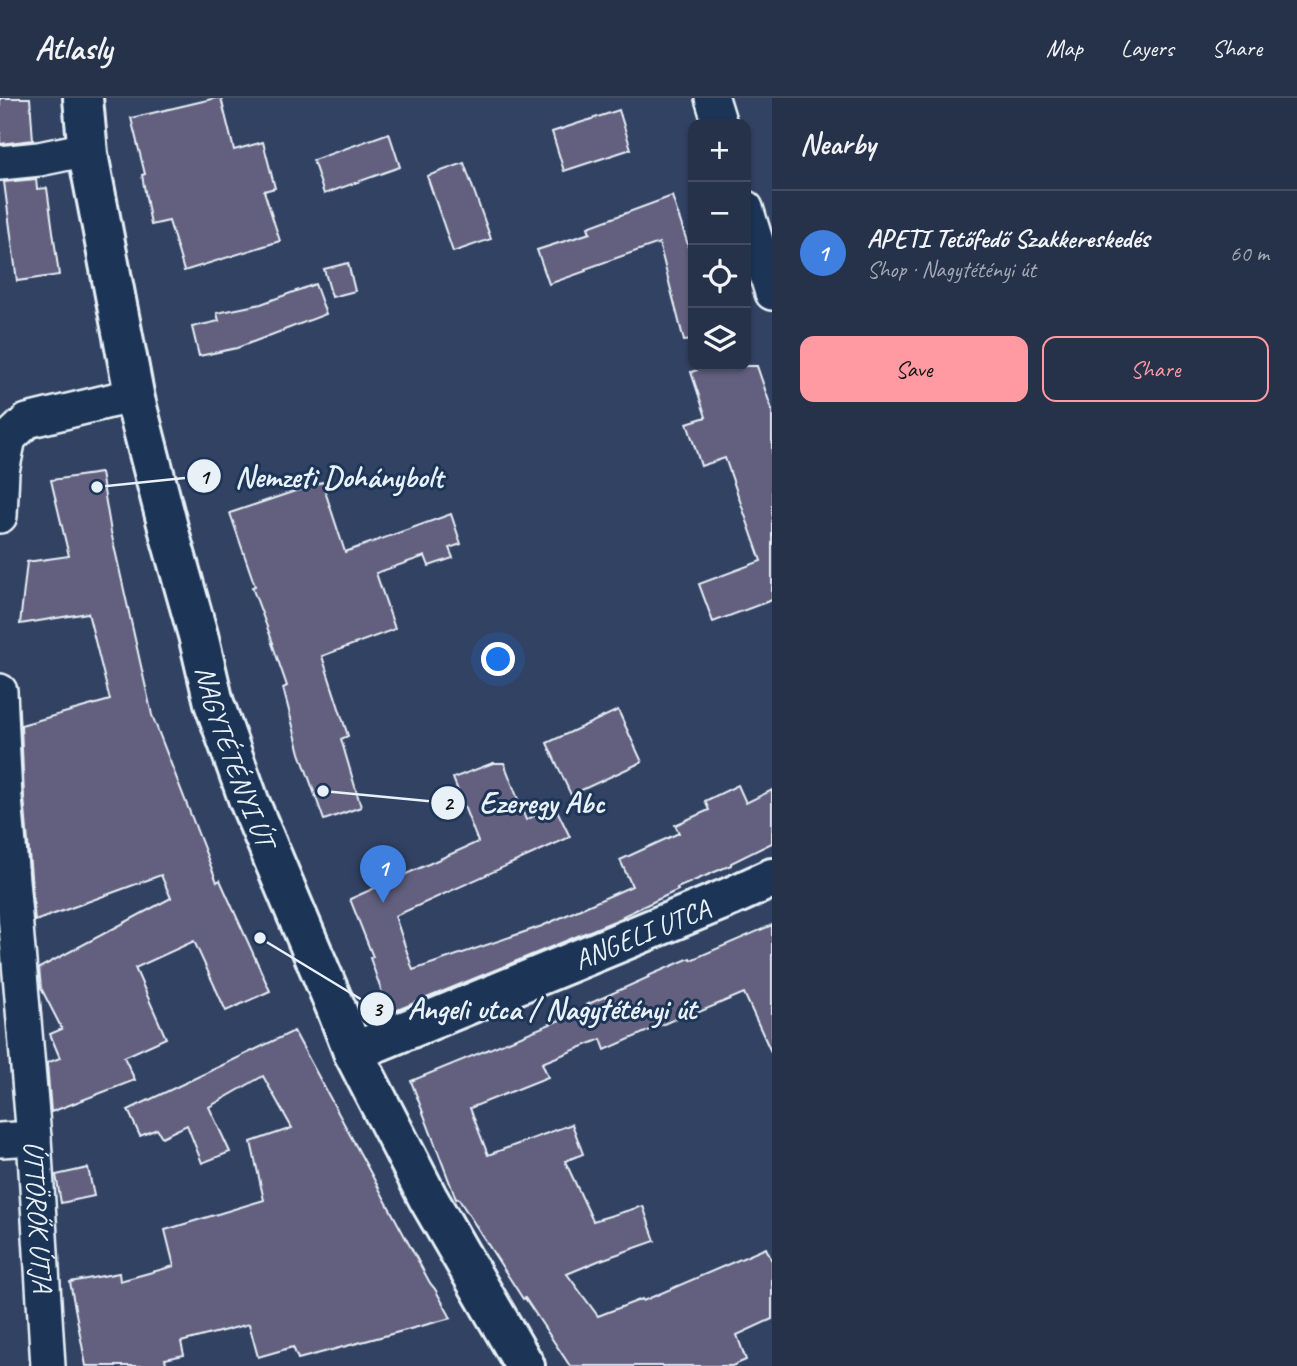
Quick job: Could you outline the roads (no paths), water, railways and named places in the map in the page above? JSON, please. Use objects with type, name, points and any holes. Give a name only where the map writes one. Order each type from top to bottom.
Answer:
[{"type":"main road","name":"NAGYTÉTÉNYI ÚT","points":[[83,98],[88,154],[135,399],[214,704],[249,801],[353,1052],[428,1198],[525,1366]]},
{"type":"main road","name":"ANGELI UTCA","points":[[353,1052],[772,878]]},
{"type":"street","points":[[712,98],[718,119]]},
{"type":"street","points":[[0,163],[73,152],[88,154]]},
{"type":"street","points":[[751,224],[772,293]]},
{"type":"street","points":[[0,516],[2,471],[9,439],[27,421],[118,399],[135,399]]},
{"type":"street","name":"ÚTTÖRŐK ÚTJA","points":[[0,691],[5,798],[34,1138],[48,1366]]},
{"type":"street","points":[[0,1140],[34,1138]]},
{"type":"place","name":"Nemzeti Dohánybolt","points":[[97,487]]},
{"type":"place","name":"Ezeregy Abc","points":[[323,791]]},
{"type":"place","name":"APETI Tetőfedő Szakkereskedés","points":[[383,903]]},
{"type":"place","name":"Angeli utca / Nagytétényi út","points":[[260,938]]}]
